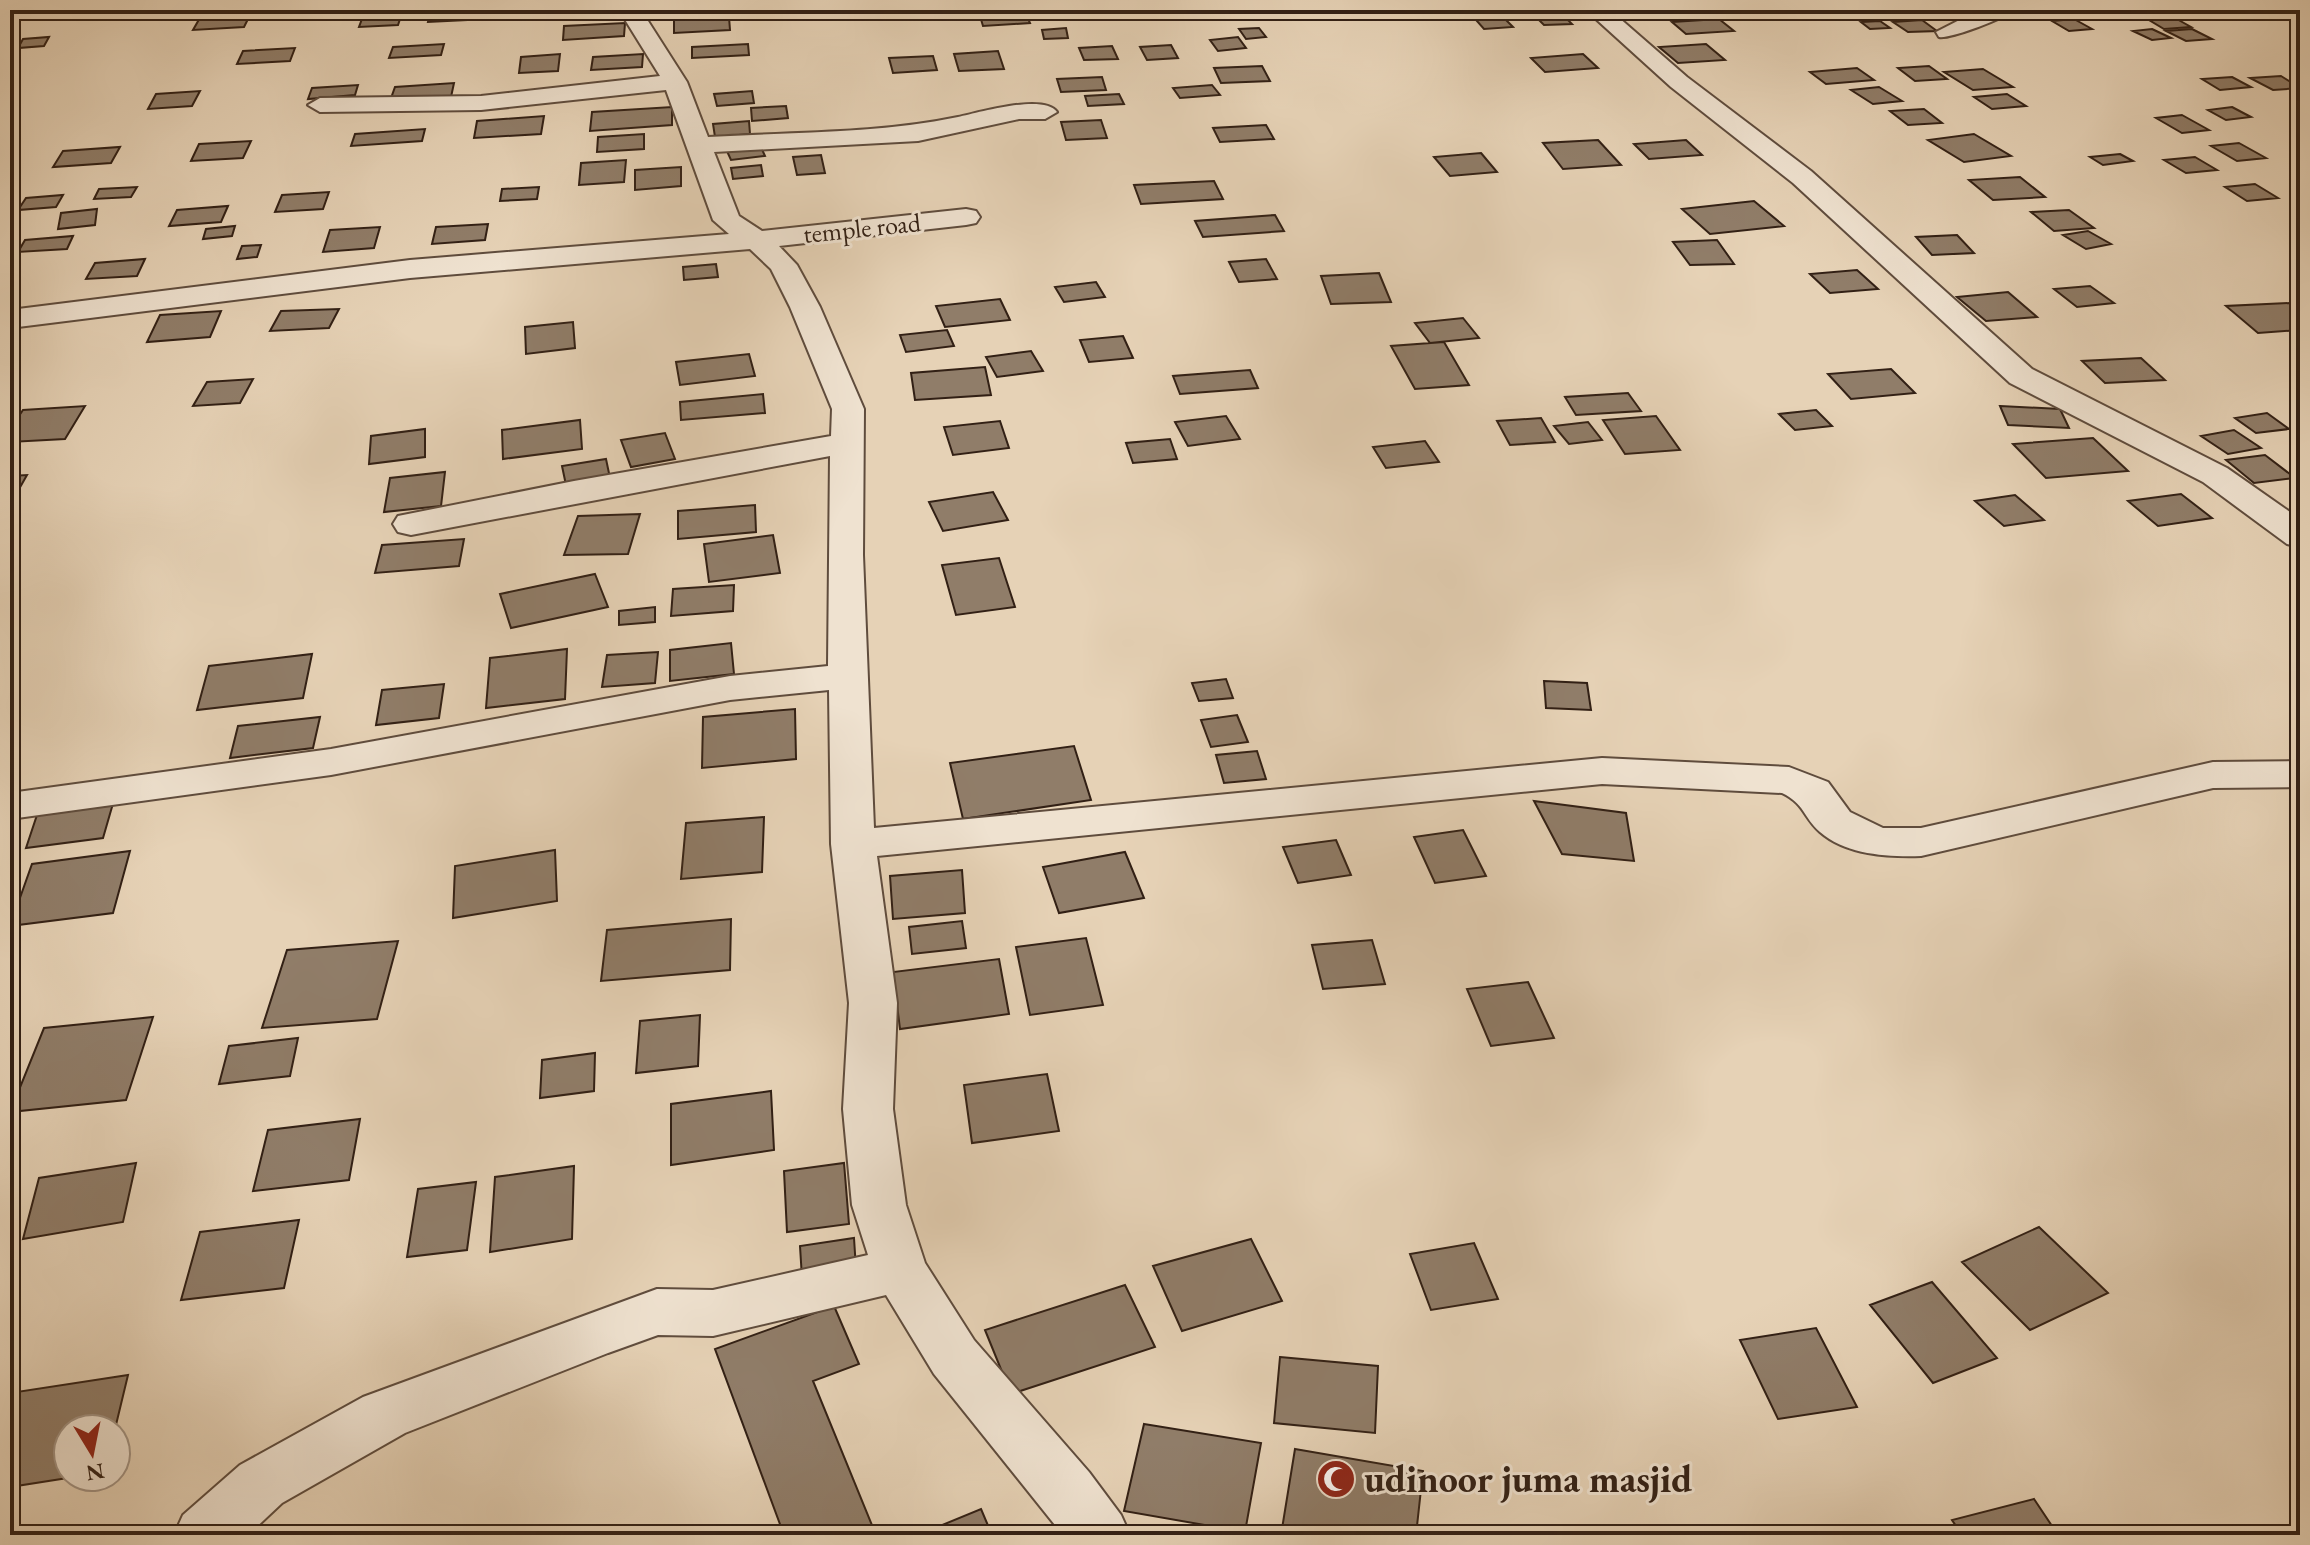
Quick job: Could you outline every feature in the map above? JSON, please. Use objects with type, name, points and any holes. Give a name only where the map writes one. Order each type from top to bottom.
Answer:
[{"type":"street","points":[[630,10],[634,41],[675,82],[727,220],[757,240],[783,265],[805,307],[848,409],[848,676],[853,844],[873,1003],[868,1109],[879,1205],[900,1270],[954,1357],[1067,1491],[1099,1535]]},
{"type":"street","points":[[1597,10],[1679,82],[1802,177],[2021,376],[2215,475],[2300,536]]},
{"type":"street","points":[[1947,32],[1972,19],[2002,10]]},
{"type":"street","points":[[320,105],[481,103],[675,82]]},
{"type":"street","points":[[700,145],[918,133],[1019,112],[1045,112]]},
{"type":"street","name":"temple road","points":[[10,319],[410,269],[757,240],[966,217]]},
{"type":"street","points":[[411,524],[546,495],[606,488],[667,473],[848,443]]},
{"type":"street","points":[[10,806],[331,762],[730,688],[848,676]]},
{"type":"street","points":[[853,844],[1602,771],[1789,780],[1813,791],[1835,822],[1868,838],[1885,843],[1921,842],[2213,775],[2300,774]]},
{"type":"street","points":[[205,1535],[261,1484],[384,1415],[588,1336],[657,1312],[713,1313],[900,1270]]},
{"type":"building","points":[[403,10],[398,25],[359,27],[365,11]]},
{"type":"building","points":[[431,10],[469,10],[467,20],[428,22]]},
{"type":"building","points":[[562,10],[616,10],[616,16],[561,19]]},
{"type":"building","points":[[802,10],[839,10],[840,17],[804,19]]},
{"type":"building","points":[[1635,10],[1698,10],[1704,15],[1643,18]]},
{"type":"building","points":[[251,13],[244,27],[193,30],[201,16]]},
{"type":"building","points":[[1026,14],[1030,23],[983,26],[980,16]]},
{"type":"building","points":[[729,17],[730,30],[674,33],[674,20]]},
{"type":"building","points":[[1565,17],[1572,24],[1544,25],[1538,19]]},
{"type":"building","points":[[2175,18],[2191,27],[2164,29],[2149,20]]},
{"type":"building","points":[[1505,19],[1513,27],[1484,29],[1476,20]]},
{"type":"building","points":[[1719,19],[1734,31],[1686,34],[1672,22]]},
{"type":"building","points":[[2074,19],[2092,29],[2069,31],[2052,21]]},
{"type":"building","points":[[1922,20],[1937,31],[1908,32],[1893,22]]},
{"type":"building","points":[[1880,21],[1890,28],[1870,29],[1861,22]]},
{"type":"building","points":[[625,23],[624,36],[563,40],[564,26]]},
{"type":"building","points":[[1066,28],[1068,38],[1044,39],[1042,30]]},
{"type":"building","points":[[1259,28],[1266,37],[1246,39],[1239,29]]},
{"type":"building","points":[[2152,29],[2171,38],[2152,40],[2133,31]]},
{"type":"building","points":[[2192,29],[2212,39],[2186,41],[2166,31]]},
{"type":"building","points":[[49,37],[44,46],[18,48],[23,39]]},
{"type":"building","points":[[1238,37],[1246,48],[1218,51],[1210,40]]},
{"type":"building","points":[[444,44],[441,55],[389,58],[393,47]]},
{"type":"building","points":[[748,44],[749,55],[692,58],[692,47]]},
{"type":"building","points":[[1706,44],[1725,60],[1678,63],[1659,47]]},
{"type":"building","points":[[1171,45],[1178,58],[1147,60],[1140,47]]},
{"type":"building","points":[[1112,46],[1118,59],[1084,60],[1079,48]]},
{"type":"building","points":[[295,48],[290,61],[237,64],[243,51]]},
{"type":"building","points":[[998,51],[1004,69],[959,71],[954,54]]},
{"type":"building","points":[[560,54],[558,71],[519,73],[521,57]]},
{"type":"building","points":[[643,54],[642,67],[591,70],[593,57]]},
{"type":"building","points":[[1583,54],[1598,68],[1545,72],[1531,58]]},
{"type":"building","points":[[933,56],[937,70],[893,73],[889,58]]},
{"type":"building","points":[[1262,66],[1270,81],[1221,83],[1214,68]]},
{"type":"building","points":[[1929,66],[1947,79],[1915,81],[1898,68]]},
{"type":"building","points":[[1857,68],[1874,80],[1826,84],[1810,72]]},
{"type":"building","points":[[1983,69],[2013,87],[1973,90],[1944,72]]},
{"type":"building","points":[[2281,76],[2300,88],[2273,90],[2250,78]]},
{"type":"building","points":[[1102,77],[1106,90],[1061,92],[1057,79]]},
{"type":"building","points":[[2232,77],[2251,87],[2220,90],[2202,79]]},
{"type":"building","points":[[454,83],[451,97],[390,101],[395,87]]},
{"type":"building","points":[[358,85],[355,95],[308,99],[312,88]]},
{"type":"building","points":[[1212,85],[1220,95],[1180,98],[1173,88]]},
{"type":"building","points":[[1879,87],[1902,101],[1873,104],[1851,90]]},
{"type":"building","points":[[200,91],[192,106],[148,109],[156,94]]},
{"type":"building","points":[[752,91],[754,103],[717,106],[714,94]]},
{"type":"building","points":[[1119,94],[1124,104],[1088,106],[1085,96]]},
{"type":"building","points":[[2007,94],[2026,106],[1992,109],[1974,97]]},
{"type":"building","points":[[786,106],[788,118],[752,121],[751,108]]},
{"type":"building","points":[[672,107],[672,125],[590,131],[592,112]]},
{"type":"building","points":[[2232,107],[2251,117],[2226,120],[2208,110]]},
{"type":"building","points":[[1924,109],[1942,123],[1908,125],[1890,111]]},
{"type":"building","points":[[2182,115],[2209,130],[2182,133],[2156,118]]},
{"type":"building","points":[[544,116],[541,134],[474,138],[477,121]]},
{"type":"building","points":[[1101,120],[1107,138],[1066,140],[1061,122]]},
{"type":"building","points":[[749,121],[750,134],[715,137],[713,124]]},
{"type":"building","points":[[1266,125],[1274,139],[1220,142],[1213,128]]},
{"type":"building","points":[[425,129],[422,141],[351,146],[355,134]]},
{"type":"building","points":[[644,134],[644,149],[597,152],[598,137]]},
{"type":"building","points":[[1974,134],[2011,156],[1964,162],[1928,140]]},
{"type":"building","points":[[1598,140],[1621,165],[1563,169],[1543,143]]},
{"type":"building","points":[[1686,140],[1702,155],[1649,159],[1634,144]]},
{"type":"building","points":[[251,141],[243,158],[191,161],[199,144]]},
{"type":"building","points":[[2239,143],[2266,158],[2237,161],[2211,146]]},
{"type":"building","points":[[760,145],[765,156],[731,160],[726,149]]},
{"type":"building","points":[[120,147],[111,163],[53,167],[63,151]]},
{"type":"building","points":[[1481,153],[1497,172],[1450,176],[1434,157]]},
{"type":"building","points":[[2120,154],[2133,161],[2103,165],[2090,157]]},
{"type":"building","points":[[821,155],[825,173],[797,175],[793,157]]},
{"type":"building","points":[[2195,157],[2217,170],[2186,173],[2164,160]]},
{"type":"building","points":[[626,160],[624,182],[579,185],[581,163]]},
{"type":"building","points":[[761,165],[763,176],[733,179],[731,168]]},
{"type":"building","points":[[681,167],[681,186],[635,190],[635,170]]},
{"type":"building","points":[[2020,177],[2045,197],[1993,200],[1969,180]]},
{"type":"building","points":[[1214,181],[1223,199],[1141,204],[1134,185]]},
{"type":"building","points":[[2255,184],[2278,198],[2247,201],[2225,187]]},
{"type":"building","points":[[137,187],[131,197],[94,199],[99,189]]},
{"type":"building","points":[[539,187],[537,199],[500,201],[502,189]]},
{"type":"building","points":[[329,192],[323,209],[275,212],[282,195]]},
{"type":"building","points":[[63,195],[56,207],[18,210],[26,198]]},
{"type":"building","points":[[1754,201],[1784,226],[1710,234],[1682,209]]},
{"type":"building","points":[[228,206],[221,222],[169,226],[177,210]]},
{"type":"building","points":[[97,209],[95,225],[58,229],[61,213]]},
{"type":"building","points":[[2069,210],[2094,228],[2054,231],[2031,212]]},
{"type":"building","points":[[1275,215],[1284,231],[1203,237],[1195,221]]},
{"type":"building","points":[[488,224],[485,240],[432,244],[436,227]]},
{"type":"building","points":[[235,226],[232,236],[203,239],[206,229]]},
{"type":"building","points":[[380,227],[374,248],[323,252],[330,230]]},
{"type":"building","points":[[2088,231],[2111,244],[2086,249],[2063,235]]},
{"type":"building","points":[[1957,235],[1974,253],[1932,255],[1916,237]]},
{"type":"building","points":[[73,236],[67,249],[18,252],[25,240]]},
{"type":"building","points":[[1717,240],[1734,264],[1690,265],[1673,242]]},
{"type":"building","points":[[261,245],[257,257],[237,259],[242,246]]},
{"type":"building","points":[[145,259],[137,276],[86,279],[95,263]]},
{"type":"building","points":[[1266,259],[1277,279],[1239,282],[1229,262]]},
{"type":"building","points":[[716,264],[718,277],[684,280],[683,267]]},
{"type":"building","points":[[1857,270],[1878,289],[1830,293],[1810,274]]},
{"type":"building","points":[[1379,273],[1391,302],[1331,304],[1321,276]]},
{"type":"building","points":[[1096,282],[1105,297],[1064,302],[1055,287]]},
{"type":"building","points":[[2090,286],[2114,303],[2077,307],[2054,289]]},
{"type":"building","points":[[2008,292],[2037,317],[1986,321],[1957,297]]},
{"type":"building","points":[[1000,299],[1010,320],[945,327],[936,306]]},
{"type":"building","points":[[2290,303],[2300,310],[2300,330],[2258,333],[2226,306]]},
{"type":"building","points":[[339,309],[329,328],[270,331],[281,311]]},
{"type":"building","points":[[221,311],[210,337],[147,342],[160,315]]},
{"type":"building","points":[[1463,318],[1479,338],[1430,343],[1415,323]]},
{"type":"building","points":[[573,322],[575,348],[526,354],[525,327]]},
{"type":"building","points":[[947,330],[954,346],[906,352],[900,335]]},
{"type":"building","points":[[1123,336],[1133,358],[1089,362],[1080,340]]},
{"type":"building","points":[[1444,342],[1469,385],[1415,389],[1391,346]]},
{"type":"building","points":[[1031,351],[1043,371],[997,377],[986,357]]},
{"type":"building","points":[[749,354],[755,376],[680,385],[676,362]]},
{"type":"building","points":[[2141,358],[2165,380],[2105,383],[2082,361]]},
{"type":"building","points":[[985,367],[991,395],[915,400],[911,373]]},
{"type":"building","points":[[1891,369],[1915,393],[1851,399],[1828,374]]},
{"type":"building","points":[[1250,370],[1258,388],[1180,394],[1173,376]]},
{"type":"building","points":[[253,379],[240,403],[193,406],[207,382]]},
{"type":"building","points":[[1628,393],[1641,411],[1576,415],[1565,397]]},
{"type":"building","points":[[763,394],[765,413],[681,420],[680,402]]},
{"type":"building","points":[[85,406],[65,439],[10,442],[10,429],[23,410]]},
{"type":"building","points":[[2000,406],[2060,409],[2069,428],[2008,425]]},
{"type":"building","points":[[1816,410],[1832,426],[1795,430],[1779,414]]},
{"type":"building","points":[[2267,413],[2289,429],[2256,433],[2235,418]]},
{"type":"building","points":[[1226,416],[1240,439],[1188,446],[1175,422]]},
{"type":"building","points":[[1656,416],[1680,450],[1625,454],[1603,420]]},
{"type":"building","points":[[1541,418],[1555,442],[1510,445],[1497,421]]},
{"type":"building","points":[[580,420],[582,449],[503,459],[502,430]]},
{"type":"building","points":[[1000,421],[1009,448],[953,455],[944,427]]},
{"type":"building","points":[[1588,422],[1602,440],[1569,444],[1554,426]]},
{"type":"building","points":[[425,429],[425,457],[369,464],[371,436]]},
{"type":"building","points":[[2234,430],[2261,448],[2228,454],[2201,436]]},
{"type":"building","points":[[665,433],[675,459],[631,467],[621,440]]},
{"type":"building","points":[[2093,438],[2128,471],[2046,478],[2013,444]]},
{"type":"building","points":[[1170,439],[1177,459],[1133,463],[1126,443]]},
{"type":"building","points":[[1425,441],[1439,462],[1386,468],[1373,447]]},
{"type":"building","points":[[2265,455],[2295,478],[2254,483],[2226,460]]},
{"type":"building","points":[[606,459],[610,478],[566,485],[562,466]]},
{"type":"building","points":[[445,472],[441,506],[384,512],[390,478]]},
{"type":"building","points":[[27,475],[10,505],[10,476]]},
{"type":"building","points":[[993,492],[1008,520],[943,531],[929,502]]},
{"type":"building","points":[[2181,494],[2212,518],[2158,526],[2128,501]]},
{"type":"building","points":[[2015,495],[2044,520],[2004,526],[1975,501]]},
{"type":"building","points":[[755,505],[756,532],[678,539],[678,511]]},
{"type":"building","points":[[640,514],[628,554],[564,555],[578,516]]},
{"type":"building","points":[[773,535],[780,573],[709,582],[704,544]]},
{"type":"building","points":[[464,539],[459,566],[375,573],[382,545]]},
{"type":"building","points":[[999,558],[1015,607],[956,615],[942,565]]},
{"type":"building","points":[[595,574],[608,607],[511,628],[500,594]]},
{"type":"building","points":[[734,585],[733,611],[671,616],[673,589]]},
{"type":"building","points":[[655,607],[655,622],[619,625],[619,611]]},
{"type":"building","points":[[731,643],[734,674],[670,681],[670,650]]},
{"type":"building","points":[[567,649],[565,699],[486,708],[490,658]]},
{"type":"building","points":[[658,652],[655,683],[602,687],[607,655]]},
{"type":"building","points":[[312,654],[303,698],[197,710],[209,666]]},
{"type":"building","points":[[1226,679],[1233,698],[1199,701],[1192,683]]},
{"type":"building","points":[[1544,681],[1587,683],[1591,710],[1546,708]]},
{"type":"building","points":[[444,684],[439,718],[376,725],[382,690]]},
{"type":"building","points":[[795,709],[796,759],[702,768],[703,717]]},
{"type":"building","points":[[1237,715],[1248,742],[1211,747],[1201,720]]},
{"type":"building","points":[[320,717],[313,748],[230,758],[238,726]]},
{"type":"building","points":[[1074,746],[1091,800],[963,819],[950,763]]},
{"type":"building","points":[[1257,751],[1266,779],[1224,783],[1216,755]]},
{"type":"building","points":[[114,800],[103,838],[26,848],[39,809]]},
{"type":"building","points":[[1534,801],[1626,813],[1634,861],[1562,854]]},
{"type":"building","points":[[764,817],[762,872],[681,879],[686,823]]},
{"type":"building","points":[[1463,830],[1486,876],[1435,883],[1414,837]]},
{"type":"building","points":[[1336,840],[1351,875],[1298,883],[1283,847]]},
{"type":"building","points":[[555,850],[557,901],[453,918],[455,866]]},
{"type":"building","points":[[130,851],[113,913],[10,926],[32,864]]},
{"type":"building","points":[[1125,852],[1144,898],[1059,913],[1043,867]]},
{"type":"building","points":[[962,870],[965,913],[893,919],[890,876]]},
{"type":"building","points":[[731,919],[730,970],[601,981],[607,930]]},
{"type":"building","points":[[962,921],[966,948],[912,954],[909,927]]},
{"type":"building","points":[[1086,938],[1103,1005],[1030,1015],[1016,947]]},
{"type":"building","points":[[1372,940],[1385,984],[1323,989],[1312,945]]},
{"type":"building","points":[[398,941],[377,1019],[262,1028],[287,950]]},
{"type":"building","points":[[999,959],[1009,1014],[900,1029],[893,972]]},
{"type":"building","points":[[1528,982],[1554,1038],[1491,1046],[1467,989]]},
{"type":"building","points":[[700,1015],[698,1066],[636,1073],[640,1021]]},
{"type":"building","points":[[153,1017],[126,1100],[10,1112],[44,1028]]},
{"type":"building","points":[[298,1038],[290,1076],[219,1084],[229,1046]]},
{"type":"building","points":[[595,1053],[594,1091],[540,1098],[542,1060]]},
{"type":"building","points":[[1047,1074],[1059,1131],[972,1143],[964,1085]]},
{"type":"building","points":[[771,1091],[774,1150],[671,1165],[671,1104]]},
{"type":"building","points":[[360,1119],[349,1180],[253,1191],[268,1130]]},
{"type":"building","points":[[136,1163],[123,1222],[23,1239],[39,1178]]},
{"type":"building","points":[[844,1163],[849,1224],[787,1232],[784,1171]]},
{"type":"building","points":[[574,1166],[572,1239],[490,1252],[495,1177]]},
{"type":"building","points":[[476,1182],[467,1250],[407,1257],[418,1189]]},
{"type":"building","points":[[299,1220],[284,1288],[181,1300],[200,1232]]},
{"type":"building","points":[[2039,1227],[2108,1293],[2030,1330],[1962,1262]]},
{"type":"building","points":[[854,1238],[856,1269],[802,1278],[800,1246]]},
{"type":"building","points":[[1251,1239],[1282,1301],[1182,1331],[1153,1266]]},
{"type":"building","points":[[1474,1243],[1498,1299],[1431,1310],[1410,1254]]},
{"type":"building","points":[[1932,1282],[1997,1358],[1933,1383],[1870,1305]]},
{"type":"building","points":[[1125,1285],[1155,1347],[1011,1394],[985,1330]]},
{"type":"building","points":[[834,1306],[859,1364],[813,1381],[876,1535],[784,1535],[715,1349]]},
{"type":"building","points":[[1816,1328],[1857,1407],[1778,1419],[1740,1340]]},
{"type":"building","points":[[1280,1357],[1378,1366],[1375,1433],[1274,1423]]},
{"type":"building","points":[[128,1375],[119,1413],[52,1413],[52,1480],[10,1487],[10,1393]]},
{"type":"building","points":[[1144,1424],[1261,1443],[1245,1532],[1124,1511]]},
{"type":"building","points":[[1295,1449],[1423,1471],[1416,1535],[1281,1535]]},
{"type":"building","points":[[2034,1499],[2058,1535],[1962,1535],[1952,1520]]},
{"type":"building","points":[[981,1509],[992,1535],[918,1535]]},
{"type":"place","name":"udinoor juma masjid","points":[[1336,1479]]}]
